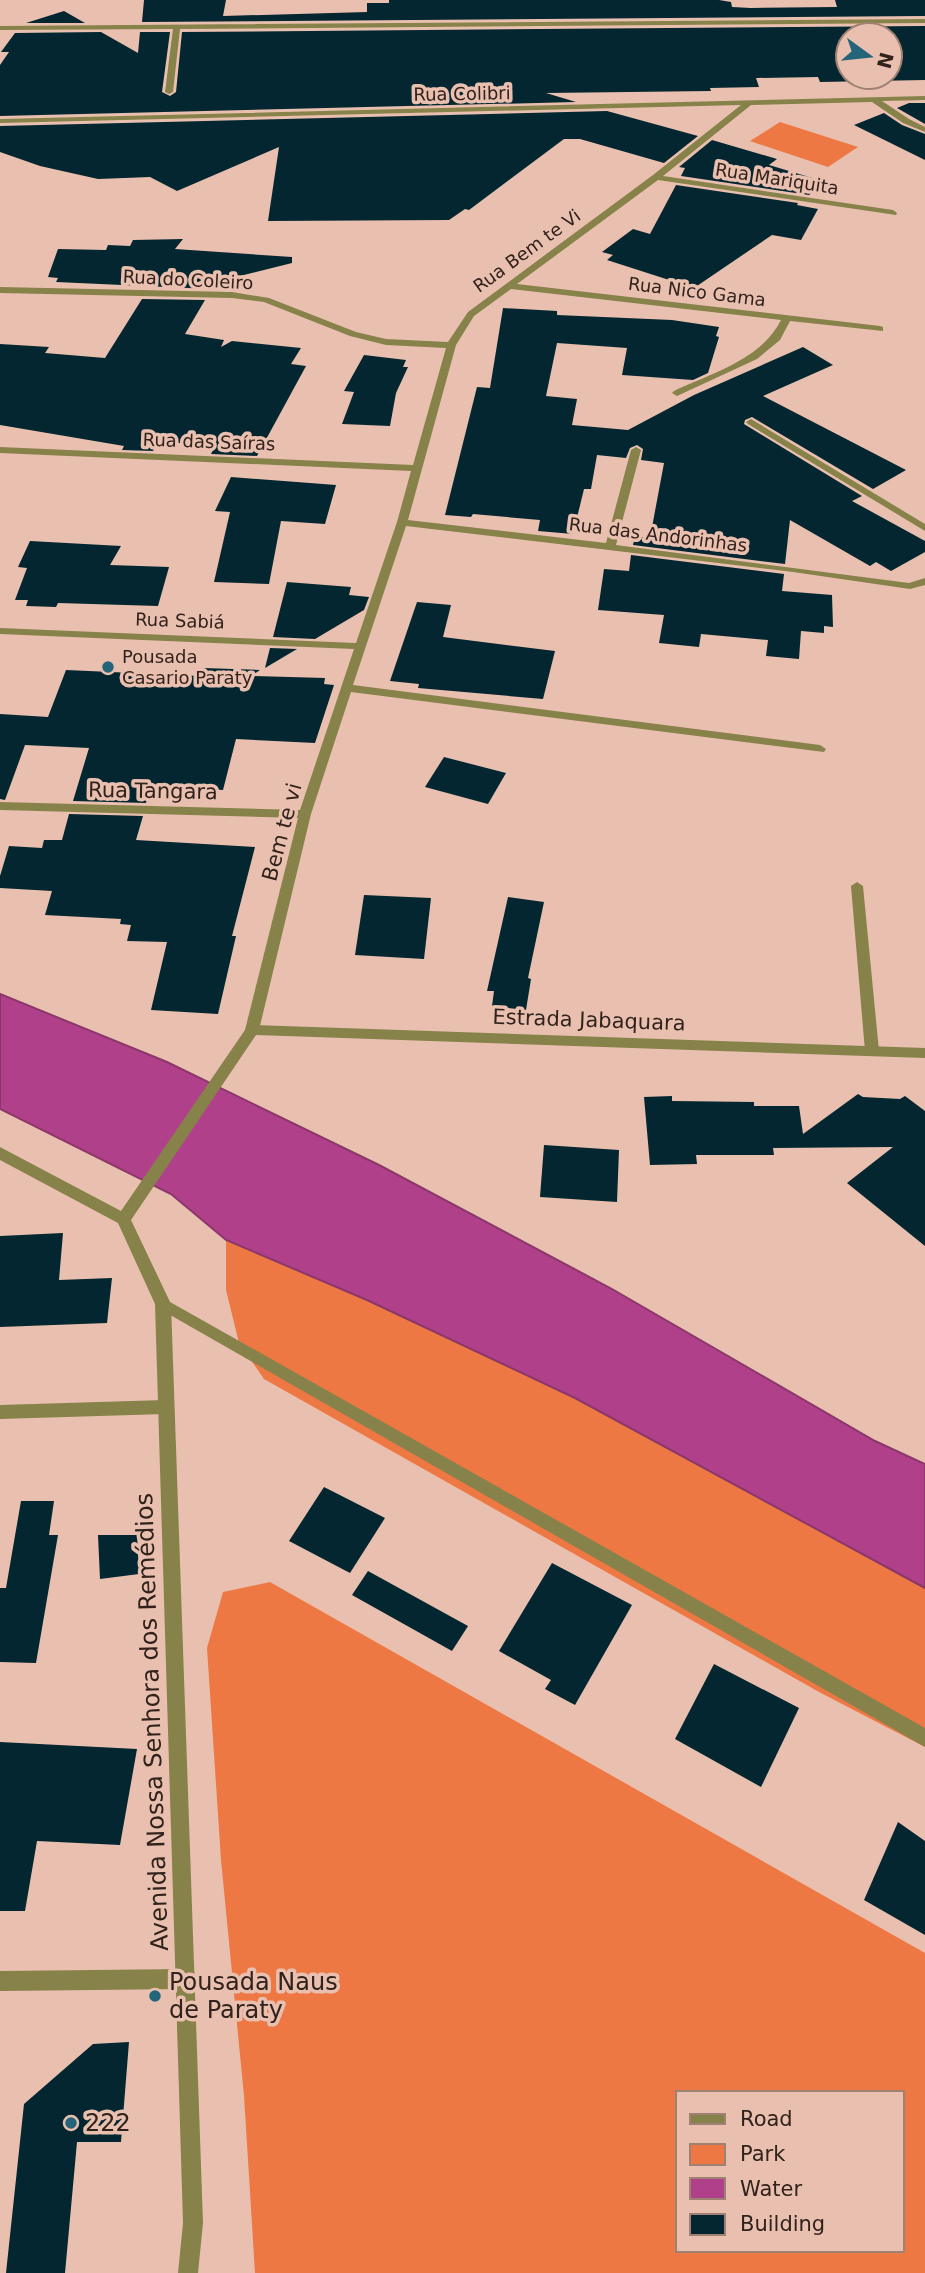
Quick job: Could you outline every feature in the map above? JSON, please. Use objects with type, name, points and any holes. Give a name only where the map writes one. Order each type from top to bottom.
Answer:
[{"type":"street","points":[[0,28],[925,22]]},
{"type":"street","points":[[169,92],[177,26]]},
{"type":"street","name":"Rua Colibri","points":[[0,121],[925,98]]},
{"type":"street","points":[[875,100],[925,130]]},
{"type":"street","name":"Rua Bem te Vi","points":[[359,646],[402,522],[451,345],[471,314],[656,177],[748,103]]},
{"type":"street","name":"Rua Mariquita","points":[[656,177],[893,213]]},
{"type":"street","name":"Rua Nico Gama","points":[[511,286],[880,329]]},
{"type":"street","name":"Rua do Coleiro","points":[[0,290],[232,295],[266,300],[364,337],[386,342],[451,345]]},
{"type":"street","points":[[677,393],[754,357],[777,338],[787,318]]},
{"type":"street","points":[[751,422],[925,528]]},
{"type":"street","name":"Rua das Saíras","points":[[0,450],[417,468]]},
{"type":"street","points":[[610,547],[636,450]]},
{"type":"street","name":"Rua das Andorinhas","points":[[402,522],[793,569],[910,586],[925,581]]},
{"type":"street","name":"Rua Sabiá","points":[[0,631],[359,646]]},
{"type":"street","name":"Bem te vi","points":[[252,1030],[305,814],[359,646]]},
{"type":"street","points":[[345,688],[820,750]]},
{"type":"street","name":"Rua Tangara","points":[[0,806],[305,814]]},
{"type":"street","points":[[857,886],[872,1051]]},
{"type":"street","points":[[0,1153],[123,1219],[252,1030]]},
{"type":"street","name":"Estrada Jabaquara","points":[[252,1030],[925,1053]]},
{"type":"street","name":"Avenida Nossa Senhora dos Remédios","points":[[123,1219],[163,1304],[187,1979],[193,2223],[188,2273]]},
{"type":"street","points":[[163,1304],[925,1738]]},
{"type":"street","points":[[0,1412],[165,1407]]},
{"type":"street","points":[[0,1981],[187,1979]]},
{"type":"green space","points":[[780,122],[858,147],[828,167],[750,141]]},
{"type":"green space","points":[[226,1240],[367,1300],[575,1398],[925,1588],[925,1747],[819,1692],[264,1379],[239,1343],[226,1290]]},
{"type":"green space","points":[[270,1582],[925,1953],[925,2273],[255,2273],[244,2096],[221,1860],[207,1648],[223,1592]]},
{"type":"water","points":[[0,994],[167,1062],[379,1165],[612,1289],[875,1441],[925,1464],[925,1588],[575,1398],[367,1300],[226,1240],[171,1194],[0,1109]]},
{"type":"building","points":[[144,0],[226,0],[223,16],[367,12],[367,3],[389,3],[389,0],[719,0],[731,2],[732,7],[751,8],[837,7],[835,0],[925,0],[925,16],[142,22]]},
{"type":"building","points":[[64,11],[85,23],[26,23]]},
{"type":"building","points":[[904,26],[925,26],[925,80],[904,80]]},
{"type":"building","points":[[834,27],[834,82],[820,82],[818,77],[756,78],[759,87],[710,88],[711,91],[546,93],[576,102],[0,116],[0,65],[9,52],[1,52],[15,33],[101,32],[138,53],[140,32],[170,32],[162,92],[170,96],[176,92],[182,32]]},
{"type":"building","points":[[909,103],[925,103],[925,124],[897,108]]},
{"type":"building","points":[[607,111],[698,136],[664,163],[580,139],[564,139],[469,210],[465,209],[449,220],[268,221],[279,147],[177,191],[150,177],[98,179],[40,166],[0,152],[0,126]]},
{"type":"building","points":[[884,113],[902,125],[925,134],[925,160],[854,125]]},
{"type":"building","points":[[712,140],[777,159],[769,165],[826,182],[809,195],[681,176],[685,168],[679,167]]},
{"type":"building","points":[[676,185],[798,203],[797,205],[818,209],[801,240],[772,235],[694,288],[607,260],[613,255],[602,252],[633,229],[650,234]]},
{"type":"building","points":[[183,239],[175,249],[292,257],[292,263],[215,282],[211,289],[56,282],[58,278],[48,277],[58,249],[106,250],[108,245],[130,246],[133,240]]},
{"type":"building","points":[[142,299],[205,300],[185,334],[224,340],[221,347],[232,341],[301,348],[291,364],[306,366],[257,456],[211,454],[214,448],[159,440],[153,451],[122,450],[124,446],[0,425],[0,344],[49,347],[45,353],[105,358]]},
{"type":"building","points":[[503,308],[557,311],[557,315],[672,320],[719,327],[716,336],[719,337],[708,373],[693,380],[622,375],[627,348],[557,343],[546,396],[577,399],[572,425],[628,430],[694,395],[803,347],[833,365],[763,396],[906,470],[873,489],[752,417],[745,420],[744,424],[862,496],[852,501],[925,541],[925,552],[891,571],[876,562],[870,566],[790,520],[785,564],[633,545],[635,536],[650,538],[664,463],[641,460],[643,449],[637,445],[630,448],[626,458],[597,455],[591,489],[584,489],[573,534],[538,531],[540,520],[473,514],[471,517],[445,515],[477,387],[490,388]]},
{"type":"building","points":[[364,355],[406,360],[403,367],[408,367],[396,393],[390,426],[342,424],[354,392],[344,391]]},
{"type":"building","points":[[231,477],[336,485],[325,524],[281,521],[269,584],[214,582],[230,512],[215,511]]},
{"type":"building","points":[[30,541],[121,546],[110,565],[169,567],[158,606],[58,603],[56,607],[26,606],[28,600],[15,600],[27,568],[18,567]]},
{"type":"building","points":[[631,555],[784,574],[782,591],[832,595],[833,627],[824,626],[824,633],[801,631],[799,659],[766,656],[768,640],[701,634],[699,647],[659,643],[664,615],[598,610],[604,569],[629,571]]},
{"type":"building","points":[[287,582],[351,587],[349,595],[369,597],[364,610],[315,639],[273,637]]},
{"type":"building","points":[[417,602],[451,605],[443,637],[555,651],[543,699],[418,688],[419,684],[390,681]]},
{"type":"building","points":[[270,648],[297,649],[265,668]]},
{"type":"building","points":[[203,668],[260,670],[251,676],[325,678],[324,684],[334,685],[315,743],[236,739],[223,790],[157,786],[150,788],[146,803],[73,801],[89,748],[25,745],[5,800],[0,799],[0,714],[48,717],[66,670],[201,676]]},
{"type":"building","points":[[444,757],[506,773],[488,804],[425,787]]},
{"type":"building","points":[[69,814],[143,816],[136,840],[255,847],[232,936],[236,936],[218,1014],[151,1010],[167,942],[127,941],[131,925],[120,924],[121,919],[45,915],[52,891],[0,888],[0,876],[9,846],[42,848],[44,840],[62,840]]},
{"type":"building","points":[[364,895],[431,898],[424,959],[355,955]]},
{"type":"building","points":[[508,897],[544,902],[528,978],[531,979],[526,1010],[492,1006],[494,991],[487,991]]},
{"type":"building","points":[[858,1094],[863,1097],[900,1099],[905,1096],[925,1111],[925,1246],[847,1183],[893,1147],[773,1148],[774,1155],[696,1155],[697,1164],[650,1165],[644,1097],[672,1096],[672,1101],[754,1102],[754,1106],[799,1106],[803,1134]]},
{"type":"building","points":[[544,1145],[619,1150],[617,1202],[540,1197]]},
{"type":"building","points":[[63,1233],[59,1280],[112,1278],[107,1323],[0,1327],[0,1236]]},
{"type":"building","points":[[324,1487],[385,1518],[350,1573],[289,1541]]},
{"type":"building","points":[[21,1501],[54,1501],[49,1535],[58,1535],[36,1663],[0,1662],[0,1588],[6,1588]]},
{"type":"building","points":[[98,1535],[137,1535],[139,1574],[100,1579]]},
{"type":"building","points":[[552,1563],[632,1605],[575,1705],[545,1689],[551,1680],[499,1651]]},
{"type":"building","points":[[368,1571],[468,1626],[452,1651],[352,1595]]},
{"type":"building","points":[[714,1664],[799,1708],[761,1787],[675,1739]]},
{"type":"building","points":[[0,1742],[137,1749],[120,1845],[37,1841],[25,1911],[0,1911]]},
{"type":"building","points":[[898,1822],[925,1841],[925,1935],[864,1900]]},
{"type":"building","points":[[129,2042],[121,2142],[77,2142],[65,2273],[6,2273],[24,2104],[93,2044]]},
{"type":"place","name":"Pousada Casario Paraty","points":[[108,667]]},
{"type":"place","name":"Pousada Naus de Paraty","points":[[155,1996]]},
{"type":"place","name":"222","points":[[71,2123]]}]
